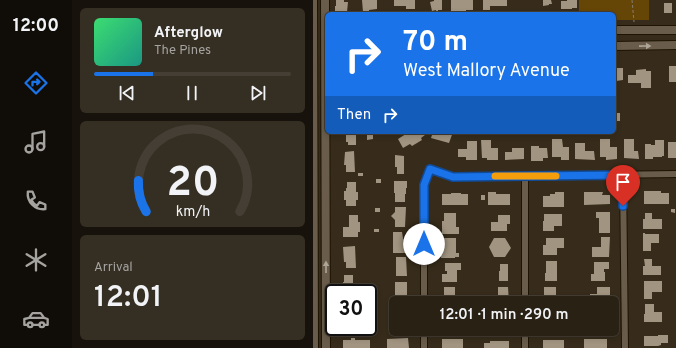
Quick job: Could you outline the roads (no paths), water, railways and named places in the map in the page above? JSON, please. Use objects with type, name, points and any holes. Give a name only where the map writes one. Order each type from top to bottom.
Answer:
[{"type":"street","points":[[313,0],[314,348]]},
{"type":"street","points":[[325,0],[325,12]]},
{"type":"street","points":[[616,30],[676,30]]},
{"type":"street","points":[[313,33],[325,32]]},
{"type":"street","points":[[616,46],[676,46]]},
{"type":"street","points":[[313,49],[325,49]]},
{"type":"street","points":[[326,134],[326,348]]},
{"type":"street","points":[[424,296],[424,185],[430,169],[453,177],[676,174]]},
{"type":"street","points":[[623,175],[625,348]]},
{"type":"street","points":[[525,176],[525,296]]},
{"type":"street","points":[[314,248],[326,248]]},
{"type":"street","points":[[424,336],[424,348]]},
{"type":"street","points":[[525,336],[525,348]]}]
